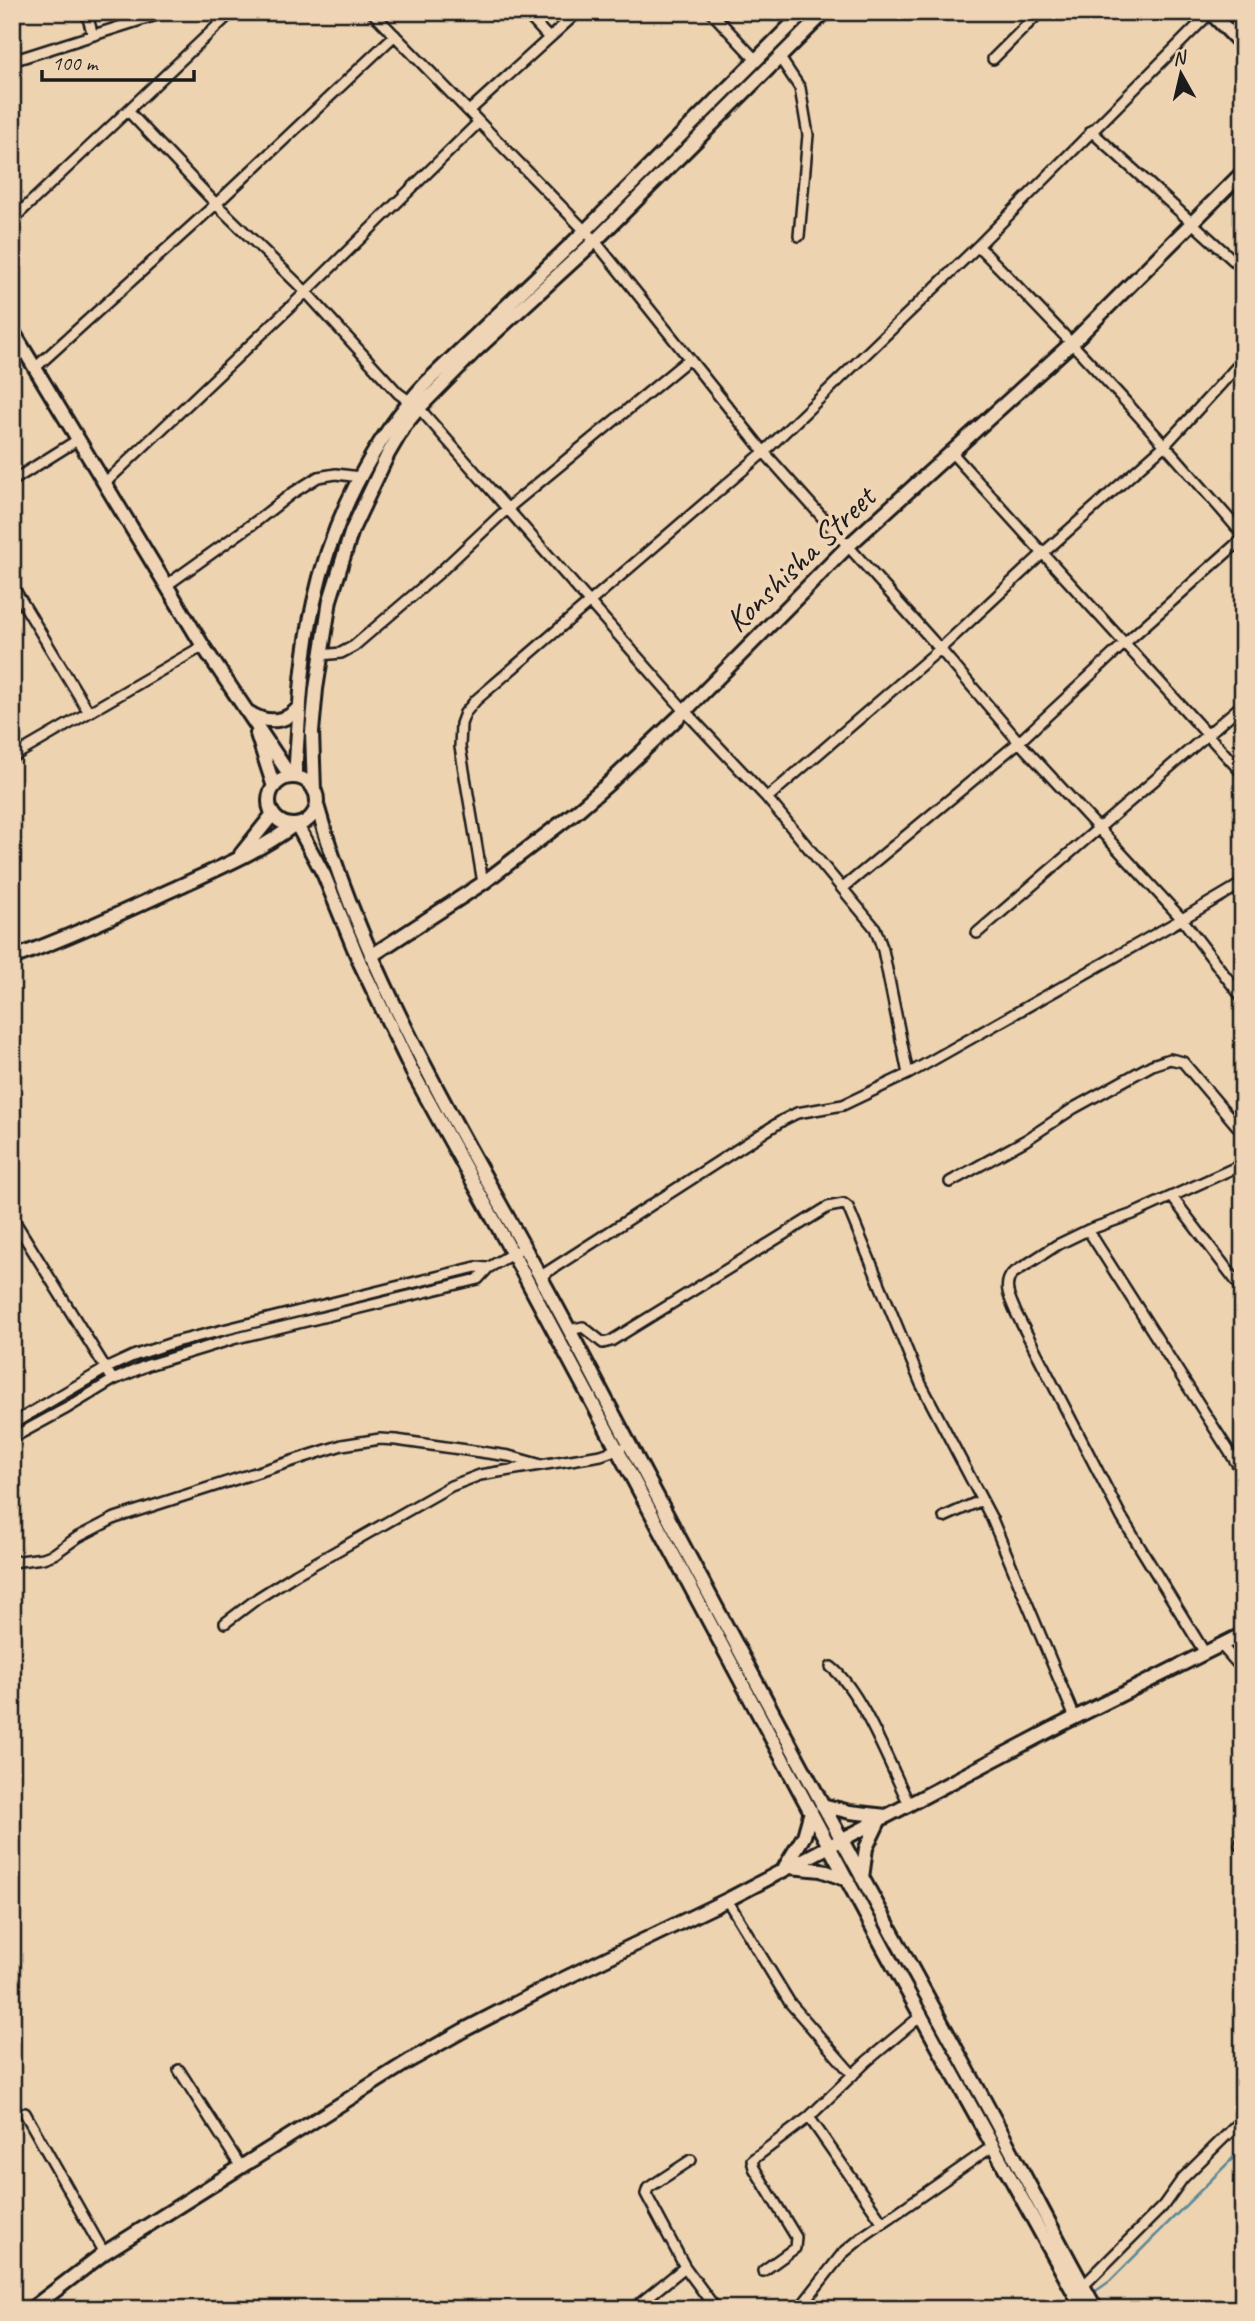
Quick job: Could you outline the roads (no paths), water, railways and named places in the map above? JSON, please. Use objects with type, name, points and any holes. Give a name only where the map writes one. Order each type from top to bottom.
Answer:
[{"type":"main road","points":[[293,778],[311,617],[321,572],[360,477],[381,440],[475,334],[585,231],[804,12]]},
{"type":"main road","points":[[825,12],[595,241],[414,405],[352,530],[330,600],[312,732],[314,790],[332,860],[371,956],[412,1044],[541,1276],[855,1879],[1096,2309]]},
{"type":"main road","points":[[1211,12],[1243,46]]},
{"type":"main road","name":"Konshisha Street","points":[[371,956],[483,883],[578,811],[685,711],[848,546],[1073,342],[1243,172]]},
{"type":"main road","points":[[12,330],[202,646],[293,778]]},
{"type":"main road","points":[[244,708],[257,717],[273,721],[290,716],[300,706]]},
{"type":"main road","points":[[253,723],[274,787]]},
{"type":"main road","points":[[295,825],[282,823],[273,814],[269,800],[274,787],[282,780],[293,778],[306,781],[314,790]]},
{"type":"main road","points":[[12,958],[52,943],[236,860],[310,818],[317,805]]},
{"type":"main road","points":[[236,860],[273,814]]},
{"type":"main road","points":[[295,825],[324,875],[360,963],[398,1043],[616,1450],[817,1808]]},
{"type":"main road","points":[[31,2309],[104,2253],[409,2060],[555,1983],[727,1900],[1075,1718],[1243,1634]]},
{"type":"main road","points":[[817,1808],[883,1817]]},
{"type":"main road","points":[[786,1869],[817,1808]]},
{"type":"main road","points":[[883,1817],[866,1848],[855,1879],[922,2015],[1083,2309]]},
{"type":"main road","points":[[786,1869],[821,1870],[855,1879]]},
{"type":"street","points":[[86,12],[93,35]]},
{"type":"street","points":[[12,61],[166,12]]},
{"type":"street","points":[[12,220],[232,12]]},
{"type":"street","points":[[372,12],[595,241],[764,452],[1019,742],[1182,919],[1243,999]]},
{"type":"street","points":[[525,12],[549,38]]},
{"type":"street","points":[[469,111],[578,12]]},
{"type":"street","points":[[711,12],[756,60]]},
{"type":"street","points":[[993,59],[1040,12]]},
{"type":"street","points":[[483,883],[460,747],[461,724],[465,713],[476,700],[589,601],[764,452],[978,246],[1211,12]]},
{"type":"street","points":[[35,368],[216,205],[395,35]]},
{"type":"street","points":[[780,58],[800,88],[808,135],[799,236]]},
{"type":"street","points":[[128,111],[216,205],[306,292],[398,393],[414,405],[685,711],[767,798],[843,888],[875,928],[880,939],[908,1073]]},
{"type":"street","points":[[105,482],[306,292],[479,122]]},
{"type":"street","points":[[1091,131],[1243,269]]},
{"type":"street","points":[[843,888],[1019,742],[1243,537],[1166,444],[1073,342],[978,246]]},
{"type":"street","points":[[321,655],[341,653],[354,646],[439,573],[508,508],[688,359]]},
{"type":"street","points":[[767,798],[940,649],[1166,444],[1243,360]]},
{"type":"street","points":[[12,481],[79,439]]},
{"type":"street","points":[[952,453],[1243,774]]},
{"type":"street","points":[[167,584],[318,477],[336,474],[360,477]]},
{"type":"street","points":[[12,585],[88,711]]},
{"type":"street","points":[[12,757],[202,646]]},
{"type":"street","points":[[977,933],[1243,704]]},
{"type":"street","points":[[541,1276],[790,1116],[843,1105],[908,1073],[1243,883]]},
{"type":"street","points":[[950,1182],[1026,1140],[1074,1108],[1152,1065],[1170,1059],[1183,1062],[1243,1133]]},
{"type":"street","points":[[1205,1653],[1122,1518],[1033,1347],[1008,1293],[1007,1281],[1012,1274],[1057,1245],[1243,1164]]},
{"type":"street","points":[[1172,1197],[1243,1290]]},
{"type":"street","points":[[569,1330],[583,1327],[603,1343],[611,1340],[828,1207],[844,1204],[853,1214],[921,1384],[982,1500],[1027,1599],[1075,1718]]},
{"type":"street","points":[[12,1217],[113,1380]]},
{"type":"street","points":[[1088,1230],[1243,1473]]},
{"type":"street","points":[[12,1438],[113,1380],[148,1365],[201,1348],[478,1279],[488,1268],[525,1247]]},
{"type":"street","points":[[12,1424],[132,1356],[175,1342],[476,1266],[488,1268]]},
{"type":"street","points":[[12,1562],[54,1554],[78,1537],[115,1518],[342,1445],[380,1439],[396,1440],[509,1456],[538,1464]]},
{"type":"street","points":[[225,1623],[296,1574],[451,1486],[480,1475],[616,1450],[629,1444]]},
{"type":"street","points":[[944,1517],[982,1500]]},
{"type":"street","points":[[1221,1645],[1243,1670]]},
{"type":"street","points":[[831,1667],[842,1675],[854,1693],[909,1804]]},
{"type":"street","points":[[727,1900],[790,2003],[853,2075]]},
{"type":"street","points":[[763,2271],[792,2251],[797,2241],[754,2168],[752,2160],[809,2117],[922,2015]]},
{"type":"street","points":[[179,2070],[241,2167]]},
{"type":"street","points":[[1243,2071],[1240,2077],[1243,2086]]},
{"type":"street","points":[[25,2113],[104,2253]]},
{"type":"street","points":[[809,2117],[883,2223]]},
{"type":"street","points":[[1083,2286],[1163,2206],[1183,2178],[1243,2119]]},
{"type":"street","points":[[799,2309],[842,2254],[993,2146]]},
{"type":"street","points":[[691,2160],[648,2188],[646,2194],[685,2267],[716,2309]]},
{"type":"street","points":[[633,2309],[685,2267]]},
{"type":"waterway","points":[[1093,2293],[1110,2281],[1243,2148]]}]
